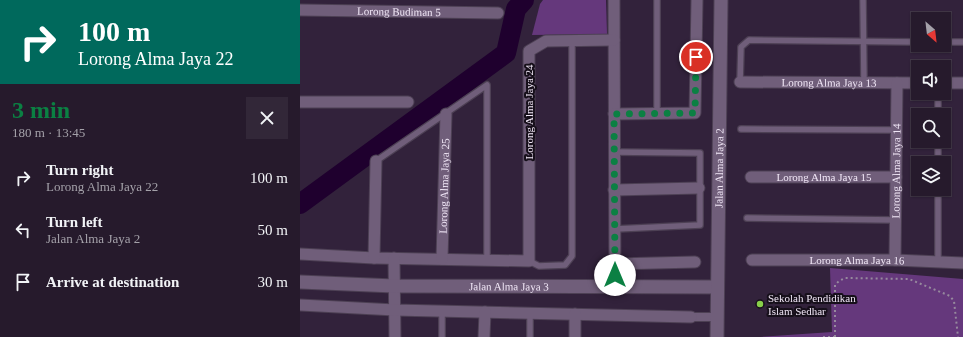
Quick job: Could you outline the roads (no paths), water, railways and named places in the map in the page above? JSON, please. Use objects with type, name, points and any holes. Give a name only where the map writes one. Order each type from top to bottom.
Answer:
[{"type":"street","points":[[614,0],[615,286]]},
{"type":"street","points":[[614,114],[695,113],[697,0]]},
{"type":"street","name":"Jalan Alma Jaya 2","points":[[717,337],[721,0]]},
{"type":"street","name":"Lorong Budiman 5","points":[[300,10],[498,13]]},
{"type":"street","name":"Lorong Alma Jaya 24","points":[[530,261],[529,51],[546,41],[614,40]]},
{"type":"street","name":"Lorong Alma Jaya 13","points":[[740,82],[911,83]]},
{"type":"street","name":"Lorong Alma Jaya 14","points":[[895,260],[897,82]]},
{"type":"street","points":[[951,83],[963,83]]},
{"type":"street","points":[[300,102],[408,102]]},
{"type":"street","name":"Lorong Alma Jaya 25","points":[[442,259],[446,114]]},
{"type":"street","points":[[374,258],[376,161]]},
{"type":"street","name":"Lorong Alma Jaya 15","points":[[751,177],[896,177]]},
{"type":"street","points":[[614,190],[699,188]]},
{"type":"street","points":[[300,254],[374,258],[530,261]]},
{"type":"street","points":[[394,258],[395,337]]},
{"type":"street","name":"Lorong Alma Jaya 16","points":[[752,260],[895,260],[963,263]]},
{"type":"street","points":[[615,264],[695,262]]},
{"type":"street","name":"Jalan Alma Jaya 3","points":[[300,282],[394,286],[717,287]]},
{"type":"street","points":[[300,305],[395,310],[717,317]]},
{"type":"street","points":[[484,337],[485,312]]},
{"type":"street","points":[[575,314],[575,337]]},
{"type":"lane","points":[[657,0],[657,114]]},
{"type":"lane","points":[[863,0],[864,82]]},
{"type":"lane","points":[[530,261],[539,266],[565,265],[572,256],[572,40]]},
{"type":"lane","points":[[740,82],[741,47],[749,40],[911,42]]},
{"type":"lane","points":[[951,42],[963,42]]},
{"type":"lane","points":[[376,161],[446,114],[487,84],[487,260]]},
{"type":"lane","points":[[741,129],[896,130]]},
{"type":"lane","points":[[614,152],[700,153],[700,225],[614,229]]},
{"type":"lane","points":[[938,196],[938,261]]},
{"type":"lane","points":[[747,218],[895,220]]},
{"type":"lane","points":[[442,311],[442,337]]},
{"type":"lane","points":[[530,313],[530,337]]},
{"type":"waterway","points":[[300,204],[506,53],[516,9],[524,0]]},
{"type":"place","name":"Sekolah Pendidikan Islam Sedhar","points":[[760,304]]}]
